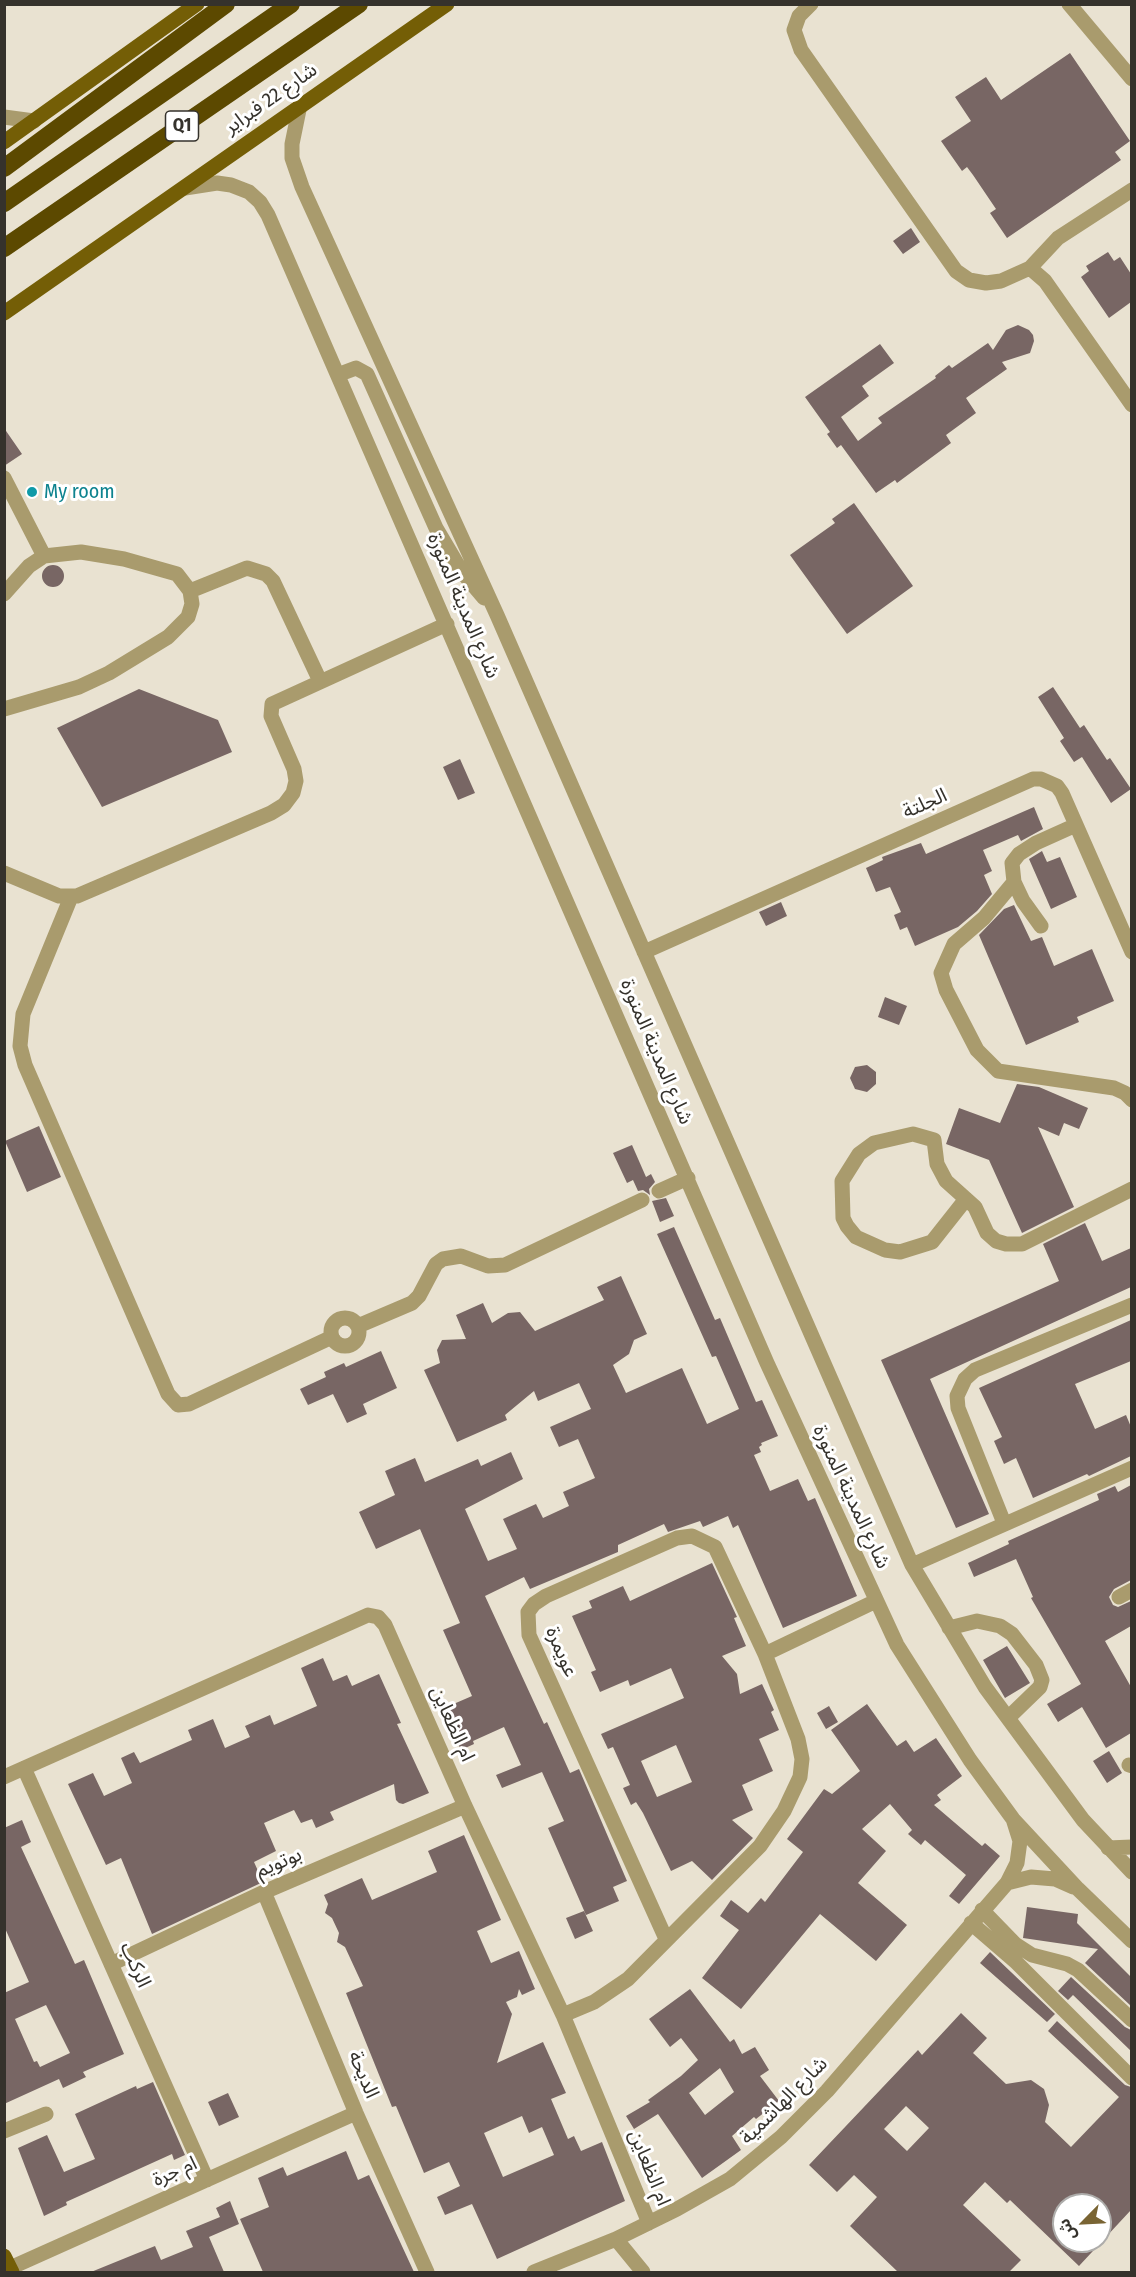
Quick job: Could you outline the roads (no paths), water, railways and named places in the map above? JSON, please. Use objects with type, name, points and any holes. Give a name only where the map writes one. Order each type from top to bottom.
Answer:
[{"type":"highway","points":[[4,168],[226,4]]},
{"type":"highway","name":"Q1","points":[[4,203],[291,4]]},
{"type":"highway","name":"شارع 22 فبراير","points":[[4,248],[359,4]]},
{"type":"main road","points":[[4,142],[197,4]]},
{"type":"main road","name":"شارع 22 فبراير","points":[[4,314],[447,4]]},
{"type":"street","points":[[811,4],[799,16],[794,30],[801,50],[956,271],[969,280],[986,283],[1001,281],[1030,268],[1058,238],[1131,190]]},
{"type":"street","points":[[1069,4],[1131,79]]},
{"type":"street","name":"شارع المدينة المنورة","points":[[300,105],[291,144],[292,158],[302,187],[497,615],[912,1565],[985,1687],[1083,1820],[1131,1872]]},
{"type":"street","points":[[4,117],[34,121]]},
{"type":"street","name":"شارع المدينة المنورة","points":[[185,188],[217,183],[231,185],[249,192],[260,202],[339,374],[767,1364],[897,1645],[1013,1819],[1078,1889],[1131,1941]]},
{"type":"street","points":[[1030,268],[1045,281],[1131,405]]},
{"type":"street","points":[[339,374],[356,368],[367,374],[448,550],[462,572],[497,615]]},
{"type":"street","points":[[4,478],[44,556]]},
{"type":"street","points":[[4,594],[29,566],[44,556],[81,552],[124,559],[177,574],[190,591],[192,604],[188,617],[168,637],[94,681],[4,709]]},
{"type":"street","points":[[190,591],[247,568],[266,574],[273,581],[320,681]]},
{"type":"street","points":[[4,873],[59,896],[71,897],[284,805],[293,793],[295,775],[270,710],[277,700],[447,624]]},
{"type":"street","name":"الجلتة","points":[[644,952],[1033,779],[1041,779],[1057,786],[1131,952]]},
{"type":"street","points":[[1041,926],[1023,901],[1014,882],[1012,863],[1019,854],[1035,843],[1076,825]]},
{"type":"street","points":[[1014,882],[975,927],[954,944],[941,973],[946,990],[976,1050],[998,1071],[1114,1088],[1125,1093],[1131,1100]]},
{"type":"street","points":[[71,897],[23,1014],[20,1046],[26,1065],[168,1394],[178,1405],[189,1404],[332,1337],[333,1325],[337,1320],[349,1318],[358,1326],[412,1303],[419,1296],[436,1264],[443,1259],[461,1256],[488,1266],[505,1265],[642,1200]]},
{"type":"street","points":[[966,1199],[932,1242],[900,1252],[885,1250],[856,1237],[847,1226],[843,1218],[842,1181],[859,1154],[874,1143],[913,1134],[934,1140],[940,1172],[946,1181],[975,1207],[987,1233],[996,1241],[1022,1244],[1131,1189]]},
{"type":"street","points":[[659,1191],[687,1178]]},
{"type":"street","points":[[1004,1522],[958,1408],[957,1396],[965,1379],[975,1370],[1131,1305]]},
{"type":"street","points":[[912,1565],[1004,1522],[1131,1468]]},
{"type":"street","name":"عويمرة","points":[[563,2014],[594,2002],[628,1979],[760,1846],[784,1811],[800,1777],[802,1759],[798,1739],[765,1654],[715,1547],[692,1536],[678,1538],[546,1596],[534,1604],[528,1612],[530,1635],[666,1939]]},
{"type":"street","points":[[765,1654],[876,1601]]},
{"type":"street","name":"ام الظعاين","points":[[4,1777],[357,1620],[373,1615],[386,1624],[465,1806],[563,2014],[650,2223]]},
{"type":"street","points":[[949,1628],[977,1621],[1000,1626],[1012,1634],[1036,1665],[1042,1680],[1040,1687],[1008,1718]]},
{"type":"street","name":"الركب","points":[[24,1767],[207,2180]]},
{"type":"street","name":"بوتويم","points":[[111,1964],[264,1892],[465,1806]]},
{"type":"street","name":"شارع الهاشمية","points":[[534,2272],[650,2223],[730,2179],[781,2137],[827,2091],[1006,1883],[1017,1863],[1020,1841],[1013,1819]]},
{"type":"street","points":[[1108,1848],[1131,1847]]},
{"type":"street","points":[[1006,1883],[1031,1877],[1056,1879],[1078,1889]]},
{"type":"street","name":"الديحة","points":[[264,1892],[356,2113],[427,2272]]},
{"type":"street","points":[[982,1910],[1015,1944],[1032,1955],[1078,1970],[1131,2020]]},
{"type":"street","points":[[971,1923],[1015,1961],[1131,2078]]},
{"type":"street","name":"ام جرة","points":[[9,2266],[356,2113]]},
{"type":"street","points":[[4,2131],[46,2114]]},
{"type":"street","points":[[616,2239],[643,2272]]},
{"type":"place","name":"My room","points":[[32,492]]}]
